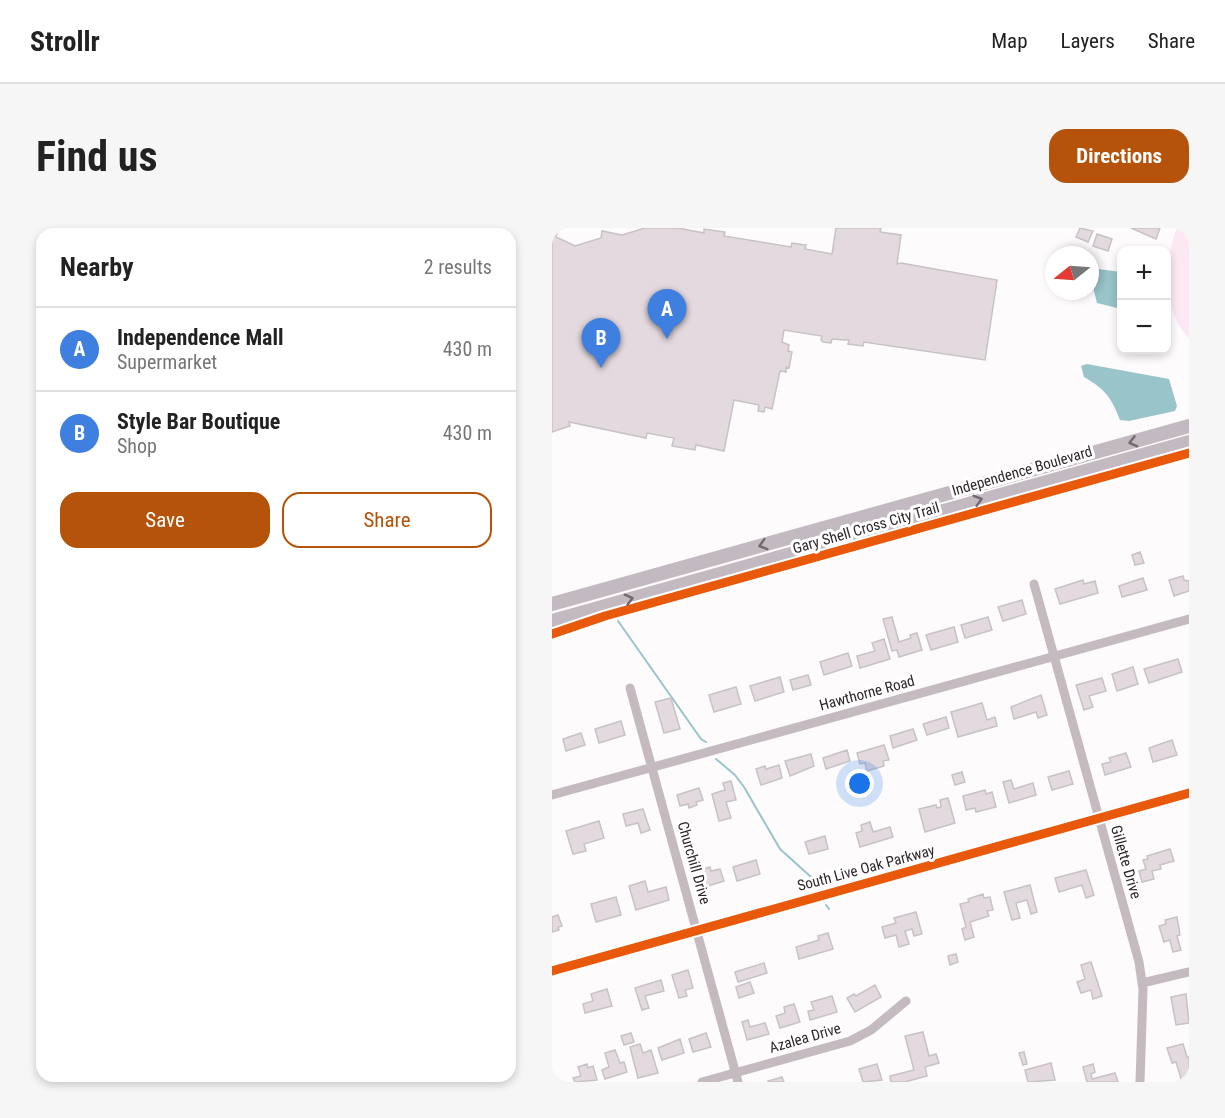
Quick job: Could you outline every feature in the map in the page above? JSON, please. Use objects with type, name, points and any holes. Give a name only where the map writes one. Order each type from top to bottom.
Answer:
[{"type":"main road","name":"Independence Boulevard","points":[[552,604],[1189,426]]},
{"type":"main road","name":"Independence Boulevard","points":[[552,619],[1189,442]]},
{"type":"main road","points":[[552,619],[601,598],[607,594],[609,588]]},
{"type":"street","name":"Gillette Drive","points":[[1034,584],[1136,952],[1142,982],[1140,1082]]},
{"type":"street","name":"Hawthorne Road","points":[[552,795],[1189,619]]},
{"type":"street","name":"Churchill Drive","points":[[630,688],[737,1077]]},
{"type":"street","name":"South Live Oak Parkway","points":[[552,971],[1189,794]]},
{"type":"street","points":[[1142,982],[1189,972]]},
{"type":"street","name":"Azalea Drive","points":[[702,1082],[737,1077],[866,1034],[906,1001]]},
{"type":"shaded area","points":[[1177,228],[1189,228],[1189,338],[1180,327],[1171,304],[1173,241]]},
{"type":"water","points":[[1099,269],[1117,271],[1117,308],[1097,303],[1096,300],[1099,300]]},
{"type":"water","points":[[1087,364],[1169,379],[1177,406],[1175,411],[1129,421],[1120,420],[1107,395],[1084,377],[1081,366]]},
{"type":"building","points":[[552,228],[558,228],[556,237],[575,246],[601,238],[602,231],[622,235],[645,228],[678,228],[704,233],[704,229],[725,232],[724,236],[791,247],[792,243],[806,245],[805,249],[832,254],[836,228],[881,228],[880,232],[901,235],[897,264],[997,280],[985,360],[864,342],[863,346],[848,344],[849,340],[832,339],[831,343],[823,342],[822,336],[784,330],[782,342],[789,345],[788,351],[792,352],[789,368],[786,367],[786,372],[780,371],[772,409],[765,407],[764,412],[758,411],[759,405],[734,400],[724,451],[696,445],[695,450],[672,446],[674,438],[647,433],[646,438],[569,422],[570,426],[552,432]]},
{"type":"building","points":[[1080,228],[1093,231],[1088,242],[1076,237]]},
{"type":"building","points":[[1131,228],[1160,228],[1156,239]]},
{"type":"building","points":[[1097,234],[1112,239],[1108,251],[1099,246],[1093,246]]},
{"type":"building","points":[[1140,552],[1144,563],[1135,565],[1132,555]]},
{"type":"building","points":[[1183,576],[1184,580],[1189,581],[1189,591],[1174,596],[1169,580]]},
{"type":"building","points":[[1143,578],[1147,590],[1122,597],[1119,586]]},
{"type":"building","points":[[1083,580],[1084,584],[1095,581],[1098,593],[1060,604],[1055,589]]},
{"type":"building","points":[[1022,600],[1026,614],[1003,621],[998,607]]},
{"type":"building","points":[[892,617],[899,642],[917,633],[922,650],[899,657],[897,650],[892,651],[883,619]]},
{"type":"building","points":[[988,617],[992,630],[965,638],[961,625]]},
{"type":"building","points":[[954,627],[958,642],[931,650],[926,635]]},
{"type":"building","points":[[884,639],[890,659],[860,668],[857,656],[875,651],[872,643]]},
{"type":"building","points":[[848,653],[852,666],[824,675],[820,662]]},
{"type":"building","points":[[1178,659],[1182,672],[1149,683],[1144,669]]},
{"type":"building","points":[[1133,667],[1138,684],[1117,691],[1112,674]]},
{"type":"building","points":[[808,675],[811,685],[793,690],[790,680]]},
{"type":"building","points":[[780,677],[784,692],[755,701],[750,686]]},
{"type":"building","points":[[1102,678],[1106,691],[1089,696],[1093,707],[1084,710],[1076,685]]},
{"type":"building","points":[[736,687],[741,704],[714,712],[709,695]]},
{"type":"building","points":[[1041,695],[1047,715],[1038,718],[1036,712],[1014,719],[1011,707]]},
{"type":"building","points":[[671,698],[680,729],[664,733],[655,702]]},
{"type":"building","points":[[982,703],[987,720],[995,717],[997,726],[958,737],[951,712]]},
{"type":"building","points":[[946,717],[949,728],[927,735],[923,724]]},
{"type":"building","points":[[621,721],[625,735],[599,743],[595,729]]},
{"type":"building","points":[[913,729],[917,740],[893,748],[890,736]]},
{"type":"building","points":[[581,733],[585,745],[566,751],[563,739]]},
{"type":"building","points":[[1172,740],[1177,755],[1153,762],[1149,748]]},
{"type":"building","points":[[884,745],[889,760],[883,761],[884,766],[867,771],[865,763],[860,764],[857,753]]},
{"type":"building","points":[[847,750],[850,761],[826,769],[823,758]]},
{"type":"building","points":[[1126,753],[1131,767],[1105,775],[1102,764],[1111,762],[1109,758]]},
{"type":"building","points":[[811,754],[814,766],[790,776],[785,761]]},
{"type":"building","points":[[779,765],[782,778],[761,785],[756,769]]},
{"type":"building","points":[[1069,771],[1073,784],[1052,790],[1048,777]]},
{"type":"building","points":[[962,772],[965,782],[955,785],[952,775]]},
{"type":"building","points":[[1011,780],[1014,789],[1033,783],[1036,795],[1009,803],[1003,782]]},
{"type":"building","points":[[731,781],[736,800],[726,802],[731,818],[719,821],[712,794],[725,790],[723,783]]},
{"type":"building","points":[[699,788],[703,800],[689,808],[688,804],[680,806],[677,795]]},
{"type":"building","points":[[985,790],[986,794],[992,792],[996,807],[976,812],[975,808],[966,810],[963,796]]},
{"type":"building","points":[[948,798],[955,823],[925,832],[919,809],[936,805],[937,808],[941,807],[940,800]]},
{"type":"building","points":[[643,809],[650,830],[641,833],[638,823],[626,826],[623,814]]},
{"type":"building","points":[[599,821],[604,838],[584,844],[586,851],[573,854],[566,831]]},
{"type":"building","points":[[870,822],[873,832],[890,827],[893,837],[860,847],[856,833],[862,831],[861,825]]},
{"type":"building","points":[[825,836],[828,849],[809,854],[805,842]]},
{"type":"building","points":[[1170,849],[1174,861],[1160,865],[1161,869],[1152,871],[1154,879],[1142,882],[1139,871],[1146,869],[1143,860],[1148,859],[1147,856]]},
{"type":"building","points":[[756,860],[760,874],[737,881],[733,867]]},
{"type":"building","points":[[710,867],[711,871],[720,869],[724,881],[705,887],[700,870]]},
{"type":"building","points":[[1086,870],[1094,895],[1086,898],[1082,885],[1059,892],[1055,878]]},
{"type":"building","points":[[645,881],[648,892],[666,887],[669,900],[636,910],[629,886]]},
{"type":"building","points":[[1030,885],[1037,912],[1031,914],[1027,900],[1016,903],[1020,918],[1012,920],[1004,892]]},
{"type":"building","points":[[983,894],[984,898],[990,897],[993,910],[987,911],[989,916],[970,922],[974,937],[965,940],[962,929],[966,927],[960,904]]},
{"type":"building","points":[[616,897],[621,915],[596,922],[591,904]]},
{"type":"building","points":[[916,912],[922,934],[914,936],[912,929],[905,931],[909,944],[899,947],[896,935],[885,938],[882,927],[896,923],[894,918]]},
{"type":"building","points":[[558,915],[562,926],[558,927],[559,930],[552,932],[552,917]]},
{"type":"building","points":[[1177,917],[1180,935],[1177,936],[1181,950],[1173,952],[1170,940],[1164,942],[1159,926],[1166,924],[1165,920]]},
{"type":"building","points":[[828,933],[833,949],[799,959],[796,947],[819,940],[818,936]]},
{"type":"building","points":[[956,954],[958,962],[950,965],[948,956]]},
{"type":"building","points":[[1091,962],[1102,996],[1093,999],[1091,990],[1081,993],[1077,982],[1085,979],[1081,965]]},
{"type":"building","points":[[764,963],[767,973],[738,982],[735,972]]},
{"type":"building","points":[[688,970],[693,988],[685,990],[687,996],[679,998],[672,975]]},
{"type":"building","points":[[661,980],[664,991],[645,996],[649,1008],[642,1010],[635,988]]},
{"type":"building","points":[[750,982],[754,993],[739,998],[736,987]]},
{"type":"building","points":[[875,985],[881,997],[855,1012],[847,998],[854,994],[856,996]]},
{"type":"building","points":[[607,989],[612,1006],[585,1013],[583,1004],[593,1001],[591,994]]},
{"type":"building","points":[[1186,994],[1189,1023],[1176,1025],[1171,997]]},
{"type":"building","points":[[832,996],[837,1012],[810,1020],[808,1011],[814,1010],[811,1002]]},
{"type":"building","points":[[794,1004],[800,1022],[780,1028],[776,1016],[785,1013],[784,1007]]},
{"type":"building","points":[[748,1020],[750,1027],[765,1023],[769,1034],[747,1040],[742,1022]]},
{"type":"building","points":[[923,1032],[929,1056],[936,1054],[939,1063],[925,1067],[927,1076],[905,1082],[891,1082],[890,1076],[914,1070],[905,1036]]},
{"type":"building","points":[[631,1033],[634,1042],[624,1045],[621,1036]]},
{"type":"building","points":[[706,1033],[711,1047],[693,1052],[689,1039]]},
{"type":"building","points":[[680,1039],[684,1053],[662,1060],[658,1048]]},
{"type":"building","points":[[640,1044],[643,1053],[651,1050],[658,1073],[638,1078],[630,1047]]},
{"type":"building","points":[[1183,1044],[1187,1057],[1189,1057],[1189,1082],[1182,1082],[1176,1062],[1172,1063],[1167,1048]]},
{"type":"building","points":[[615,1050],[620,1063],[624,1062],[627,1072],[605,1079],[602,1070],[609,1067],[605,1053]]},
{"type":"building","points":[[1024,1052],[1027,1064],[1023,1065],[1019,1053]]},
{"type":"building","points":[[1051,1063],[1055,1080],[1028,1082],[1025,1070]]},
{"type":"building","points":[[587,1064],[588,1068],[593,1066],[597,1080],[575,1082],[573,1078],[581,1076],[578,1067]]},
{"type":"building","points":[[877,1064],[882,1080],[863,1082],[859,1069]]},
{"type":"building","points":[[1093,1064],[1095,1072],[1091,1074],[1092,1079],[1115,1073],[1118,1082],[1087,1082],[1083,1067]]},
{"type":"building","points":[[782,1077],[784,1082],[768,1081]]},
{"type":"waterway","points":[[618,621],[701,739],[706,742]]},
{"type":"waterway","points":[[716,759],[735,775],[744,787],[780,849],[811,877]]},
{"type":"waterway","points":[[826,905],[829,909]]},
{"type":"cycle path","name":"Gary Shell Cross City Trail","points":[[552,634],[605,616],[1189,453]]},
{"type":"cycle path","points":[[552,971],[1189,793]]},
{"type":"place","name":"Independence Mall","points":[[667,339]]},
{"type":"place","name":"Style Bar Boutique","points":[[601,368]]}]
